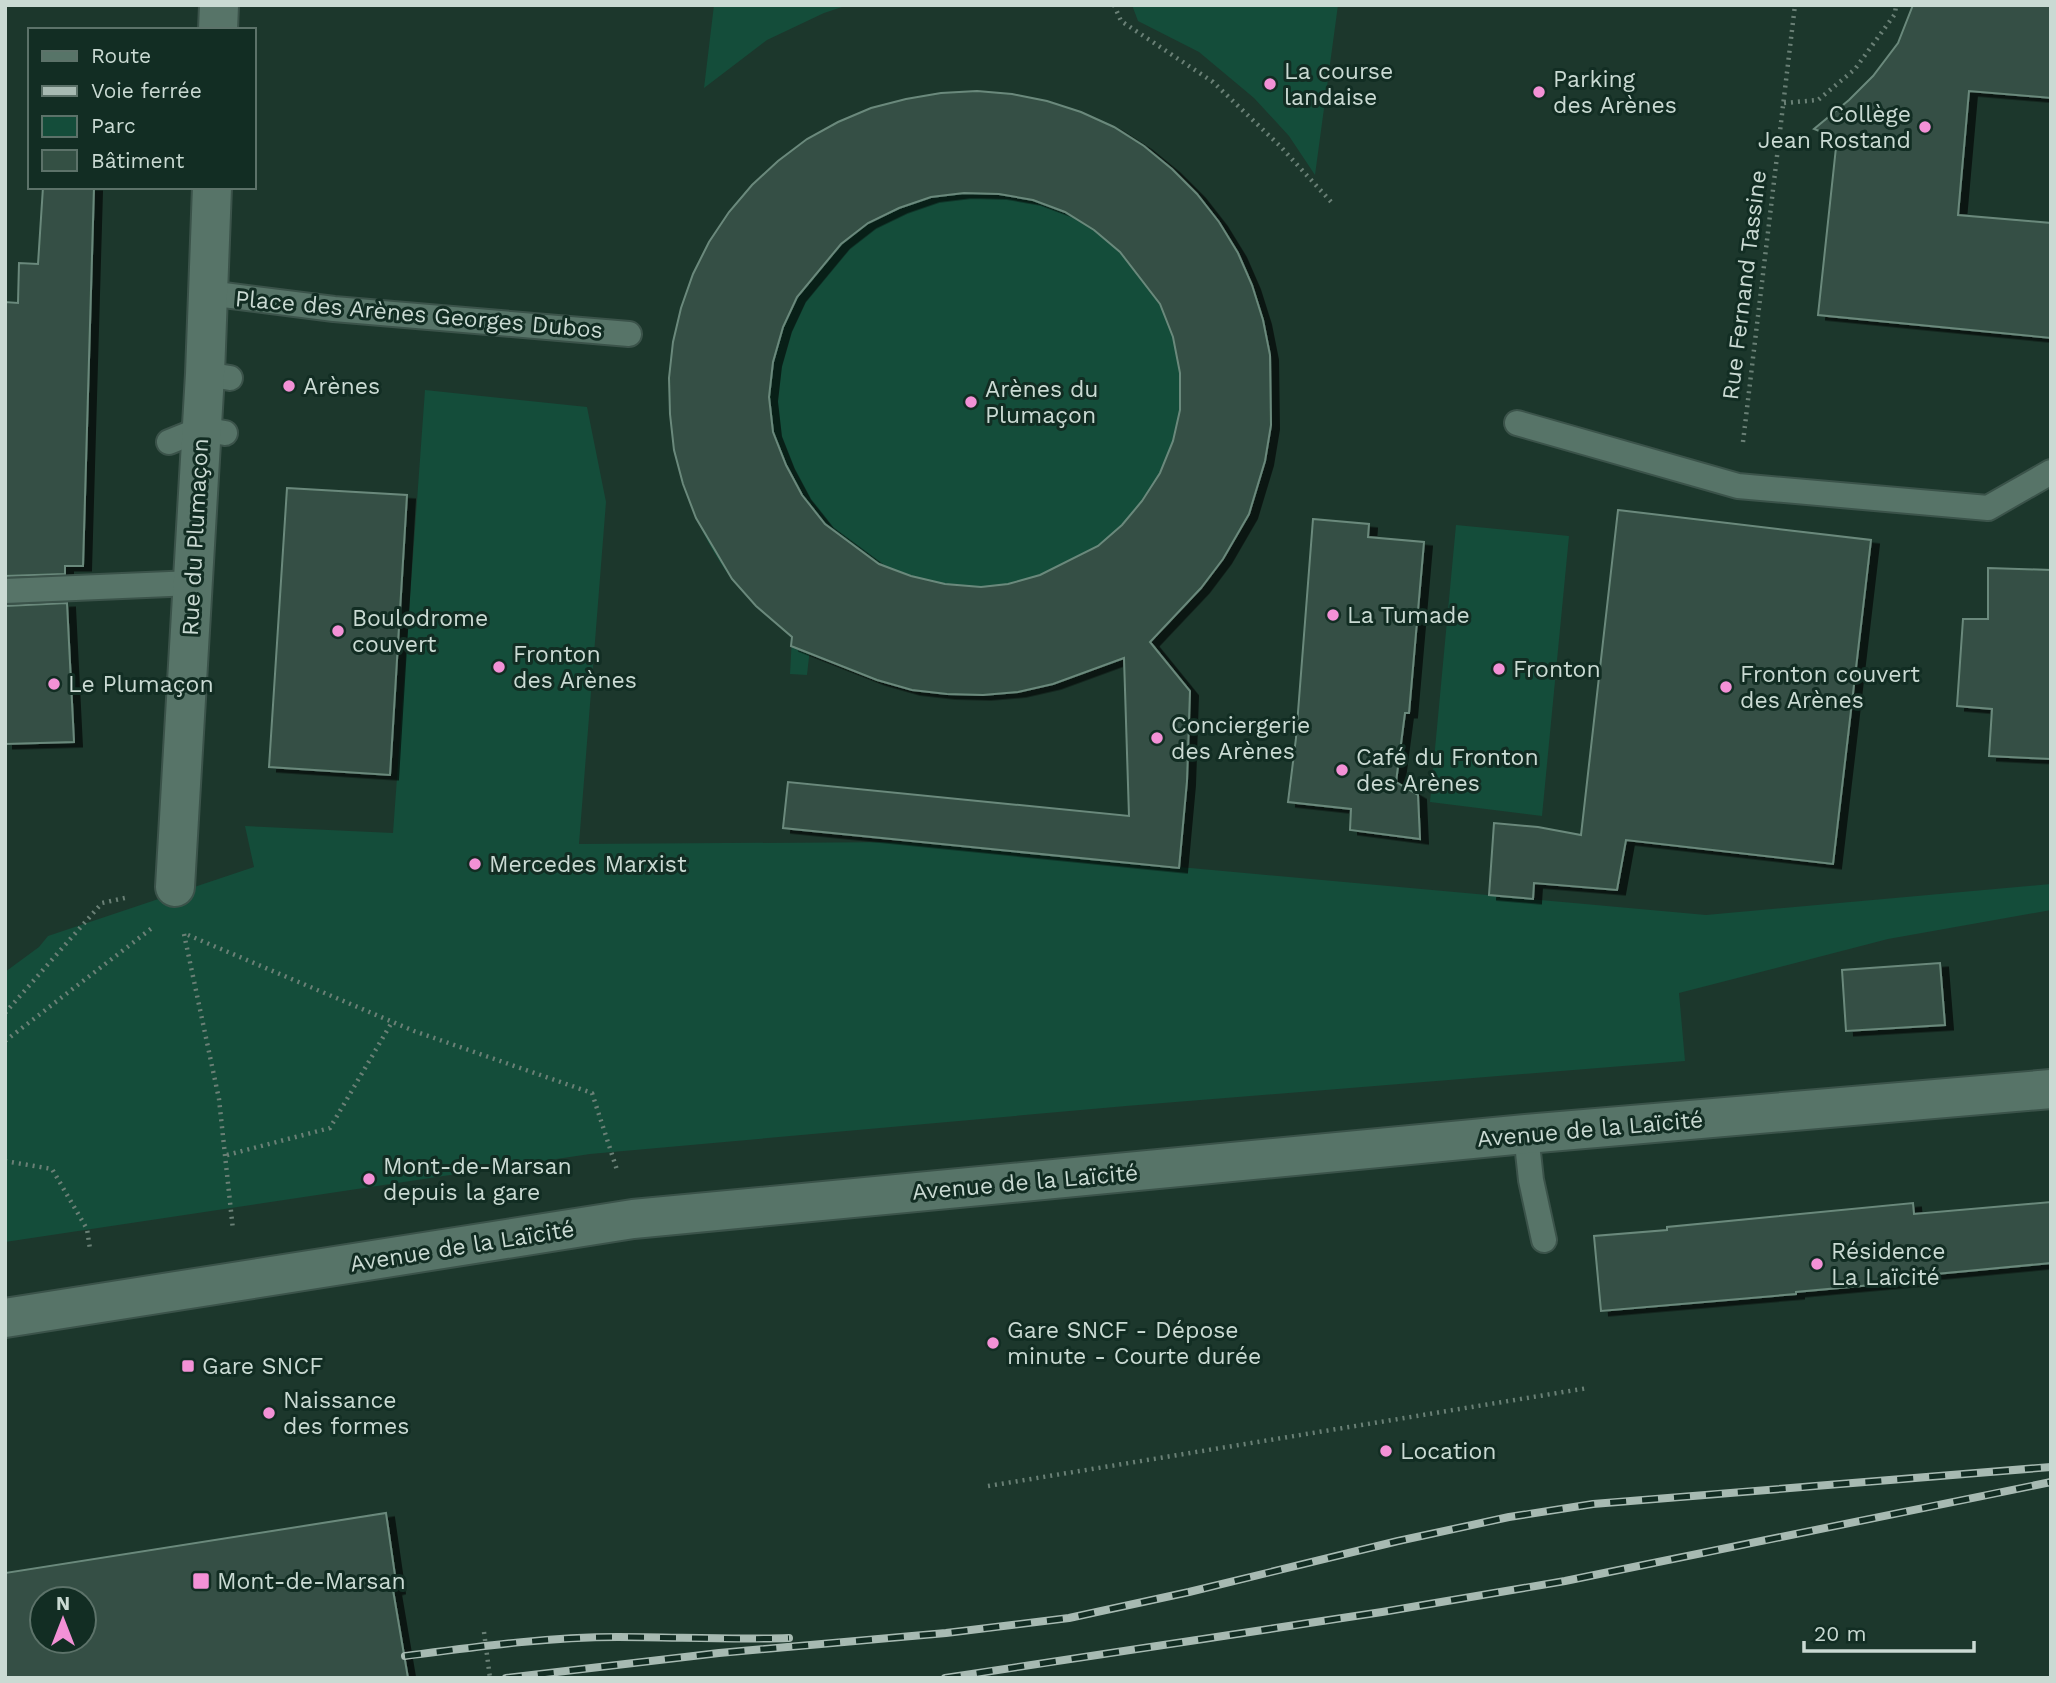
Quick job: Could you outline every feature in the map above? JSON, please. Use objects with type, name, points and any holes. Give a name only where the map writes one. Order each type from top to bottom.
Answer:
[{"type":"street","points":[[218,28],[219,5]]},
{"type":"street","name":"Rue du Plumaçon","points":[[172,910],[193,583],[198,435],[217,376],[208,293],[212,189]]},
{"type":"street","name":"Avenue de la Laïcité","points":[[5,1318],[633,1219],[1525,1134],[2051,1089]]},
{"type":"lane","name":"Place des Arènes Georges Dubos","points":[[208,293],[334,309],[629,334]]},
{"type":"lane","points":[[1517,423],[1738,486],[1988,508],[2051,472]]},
{"type":"lane","points":[[5,591],[193,583]]},
{"type":"lane","points":[[1525,1134],[1531,1180],[1544,1240]]},
{"type":"path","points":[[1114,5],[1121,22],[1213,82],[1280,146],[1334,205]]},
{"type":"path","name":"Rue Fernand Tassine","points":[[1738,486],[1795,5]]},
{"type":"path","points":[[1784,103],[1818,100],[1854,69],[1895,14],[1896,5]]},
{"type":"path","points":[[5,1013],[102,903],[172,910]]},
{"type":"path","points":[[172,910],[184,933],[219,1099],[233,1230]]},
{"type":"path","points":[[5,1041],[172,910]]},
{"type":"path","points":[[184,933],[392,1022],[592,1093],[620,1180]]},
{"type":"path","points":[[227,1155],[330,1129],[392,1022]]},
{"type":"path","points":[[5,1161],[52,1169],[87,1230],[90,1249]]},
{"type":"path","points":[[988,1486],[1588,1388]]},
{"type":"path","points":[[484,1632],[490,1678]]},
{"type":"green space","points":[[714,5],[848,5],[824,13],[767,40],[704,88]]},
{"type":"green space","points":[[1132,5],[1338,5],[1315,175],[1289,136],[1254,98],[1199,52],[1138,21]]},
{"type":"green space","name":"Arènes du Plumaçon","points":[[941,93],[1013,96],[1065,107],[1082,113],[1166,164],[1226,232],[1261,313],[1271,400],[1257,486],[1219,565],[1156,631],[1070,678],[1003,694],[937,693],[905,686],[873,677],[810,648],[807,675],[790,674],[792,637],[731,578],[705,536],[679,468],[670,420],[670,369],[676,334],[722,226],[738,201],[785,156],[826,129],[891,103]]},
{"type":"green space","points":[[425,390],[587,407],[606,502],[579,844],[906,842],[1706,915],[2051,884],[2051,910],[1888,939],[1679,993],[1685,1061],[1126,1106],[590,1154],[5,1242],[5,972],[39,947],[48,936],[254,867],[245,826],[393,833]]},
{"type":"green space","name":"Fronton","points":[[1456,525],[1569,536],[1542,816],[1430,802]]},
{"type":"building","points":[[1913,5],[2051,5],[2051,98],[1969,91],[1958,215],[2051,223],[2051,338],[1818,315],[1837,138],[1814,129],[1873,76],[1898,43]]},
{"type":"building","points":[[977,91],[1047,101],[1114,127],[1144,146],[1197,194],[1219,222],[1238,253],[1263,320],[1270,355],[1271,425],[1265,461],[1249,514],[1223,559],[1201,588],[1150,642],[1190,691],[1187,781],[1179,868],[783,828],[788,782],[1129,816],[1124,658],[1053,684],[1018,692],[947,694],[912,690],[877,680],[791,646],[792,637],[756,606],[732,579],[696,518],[674,450],[669,378],[673,342],[693,274],[709,242],[729,212],[752,185],[807,139],[871,108],[941,93]],"holes":[[[964,193],[999,194],[1033,200],[1065,212],[1094,230],[1120,252],[1160,304],[1173,337],[1180,373],[1180,410],[1173,441],[1160,473],[1122,525],[1098,546],[1040,575],[1008,584],[981,587],[945,584],[911,576],[879,564],[825,524],[802,495],[773,432],[769,397],[773,362],[783,327],[797,297],[841,244],[868,223],[931,197]]]},
{"type":"building","points":[[43,189],[94,189],[83,566],[65,566],[65,574],[5,576],[5,302],[18,303],[19,263],[38,264]]},
{"type":"building","name":"Boulodrome couvert","points":[[287,488],[407,495],[390,775],[269,767]]},
{"type":"building","name":"Fronton couvert des Arènes","points":[[1618,510],[1871,540],[1833,864],[1626,840],[1617,890],[1534,883],[1533,899],[1489,895],[1494,823],[1581,835]]},
{"type":"building","points":[[1313,519],[1369,524],[1368,537],[1424,542],[1409,713],[1405,713],[1396,782],[1418,795],[1420,839],[1350,830],[1351,809],[1288,802],[1296,738]]},
{"type":"building","points":[[1988,568],[2051,570],[2051,759],[1989,756],[1992,709],[1957,706],[1963,619],[1988,619]]},
{"type":"building","points":[[67,603],[74,742],[5,744],[5,606]]},
{"type":"building","points":[[1940,963],[1945,1025],[1846,1031],[1842,970]]},
{"type":"building","name":"Résidence La Laïcité","points":[[2051,1202],[2051,1263],[1915,1276],[1915,1281],[1796,1294],[1601,1311],[1594,1236],[1913,1203],[1914,1214]]},
{"type":"building","points":[[386,1513],[397,1589],[393,1590],[408,1678],[5,1678],[5,1573]]},
{"type":"railway","points":[[506,1678],[719,1653],[946,1633],[1069,1618],[1398,1541],[1509,1517],[1593,1504],[2051,1467]]},
{"type":"railway","points":[[945,1678],[1382,1612],[1565,1581],[2051,1482]]},
{"type":"railway","points":[[405,1656],[511,1643],[591,1637],[789,1638]]},
{"type":"place","name":"La course landaise","points":[[1270,84]]},
{"type":"place","name":"Parking des Arènes","points":[[1539,92]]},
{"type":"place","name":"Collège Jean Rostand","points":[[1925,127]]},
{"type":"place","name":"Arènes","points":[[289,386]]},
{"type":"place","name":"Arènes du Plumaçon","points":[[971,402]]},
{"type":"place","name":"La Tumade","points":[[1333,615]]},
{"type":"place","name":"Boulodrome couvert","points":[[338,631]]},
{"type":"place","name":"Fronton des Arènes","points":[[499,667]]},
{"type":"place","name":"Fronton","points":[[1499,669]]},
{"type":"place","name":"Le Plumaçon","points":[[54,684]]},
{"type":"place","name":"Fronton couvert des Arènes","points":[[1726,687]]},
{"type":"place","name":"Conciergerie des Arènes","points":[[1157,738]]},
{"type":"place","name":"Café du Fronton des Arènes","points":[[1342,770]]},
{"type":"place","name":"Mercedes Marxist","points":[[475,864]]},
{"type":"place","name":"Mont-de-Marsan depuis la gare","points":[[369,1179]]},
{"type":"place","name":"Résidence La Laïcité","points":[[1817,1264]]},
{"type":"place","name":"Gare SNCF - Dépose minute - Courte durée","points":[[993,1343]]},
{"type":"place","name":"Gare SNCF","points":[[188,1366]]},
{"type":"place","name":"Naissance des formes","points":[[269,1413]]},
{"type":"place","name":"Location","points":[[1386,1451]]},
{"type":"place","name":"Mont-de-Marsan","points":[[201,1581]]}]
